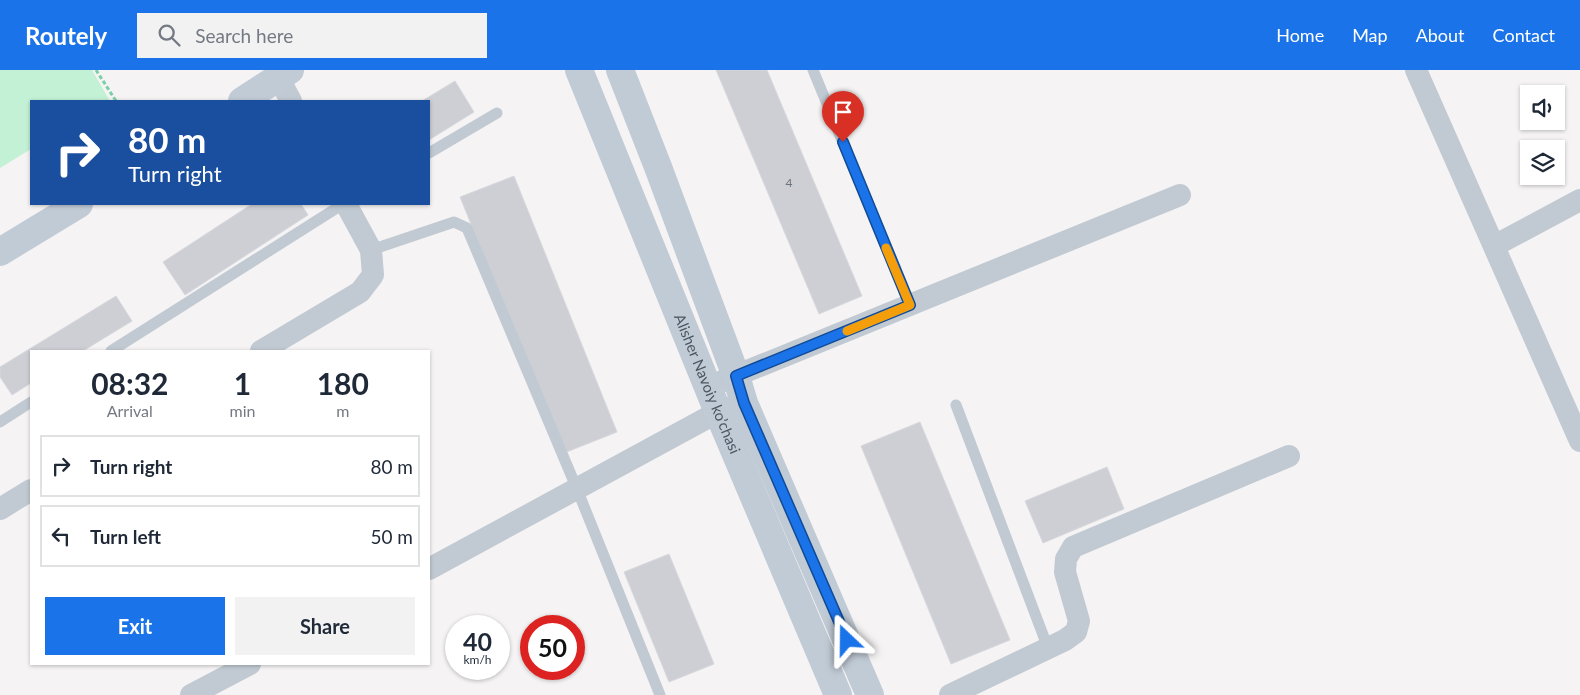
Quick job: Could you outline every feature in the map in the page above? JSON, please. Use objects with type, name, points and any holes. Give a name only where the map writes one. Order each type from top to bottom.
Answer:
[{"type":"main road","name":"Alisher Navoiy ko’chasi","points":[[580,70],[718,412],[838,695]]},
{"type":"main road","name":"Alisher Navoiy ko’chasi","points":[[620,70],[736,376],[744,403],[870,695]]},
{"type":"main road","points":[[244,100],[284,74]]},
{"type":"main road","points":[[0,252],[78,205]]},
{"type":"street","points":[[1416,70],[1580,441]]},
{"type":"street","points":[[284,74],[291,100]]},
{"type":"street","points":[[708,387],[1180,195]]},
{"type":"street","points":[[1494,246],[1580,200]]},
{"type":"street","points":[[263,350],[360,292],[373,275],[371,250],[346,205]]},
{"type":"street","points":[[430,568],[718,412],[744,403]]},
{"type":"street","points":[[950,695],[1065,640],[1076,632],[1079,621],[1066,572],[1066,559],[1073,547],[1289,456]]},
{"type":"street","points":[[0,509],[30,491]]},
{"type":"street","points":[[191,695],[248,665]]},
{"type":"lane","points":[[813,70],[910,305]]},
{"type":"lane","points":[[430,152],[497,113]]},
{"type":"lane","points":[[113,350],[343,205]]},
{"type":"lane","points":[[371,250],[454,222],[467,228],[577,489],[660,695]]},
{"type":"lane","points":[[0,422],[30,403]]},
{"type":"lane","points":[[956,405],[1048,648]]},
{"type":"path","points":[[96,70],[115,100]]},
{"type":"green space","points":[[0,70],[92,70],[109,100],[30,100],[30,150],[0,168]]},
{"type":"building","points":[[716,70],[767,70],[862,296],[819,314]]},
{"type":"building","points":[[455,81],[474,112],[430,139],[430,100],[424,100]]},
{"type":"building","points":[[514,176],[617,432],[564,453],[460,197]]},
{"type":"building","points":[[250,205],[302,205],[308,215],[185,295],[163,262]]},
{"type":"building","points":[[116,296],[132,321],[85,350],[30,350],[30,384],[12,395],[0,377],[0,367]]},
{"type":"building","points":[[920,422],[1010,640],[951,664],[861,446]]},
{"type":"building","points":[[1107,467],[1124,509],[1043,543],[1025,501]]},
{"type":"building","points":[[669,554],[714,664],[669,682],[624,572]]},
{"type":"slow traffic","points":[[847,331],[910,305],[886,248]]},
{"type":"route","points":[[843,142],[910,305],[736,376],[744,403],[847,640]]}]
